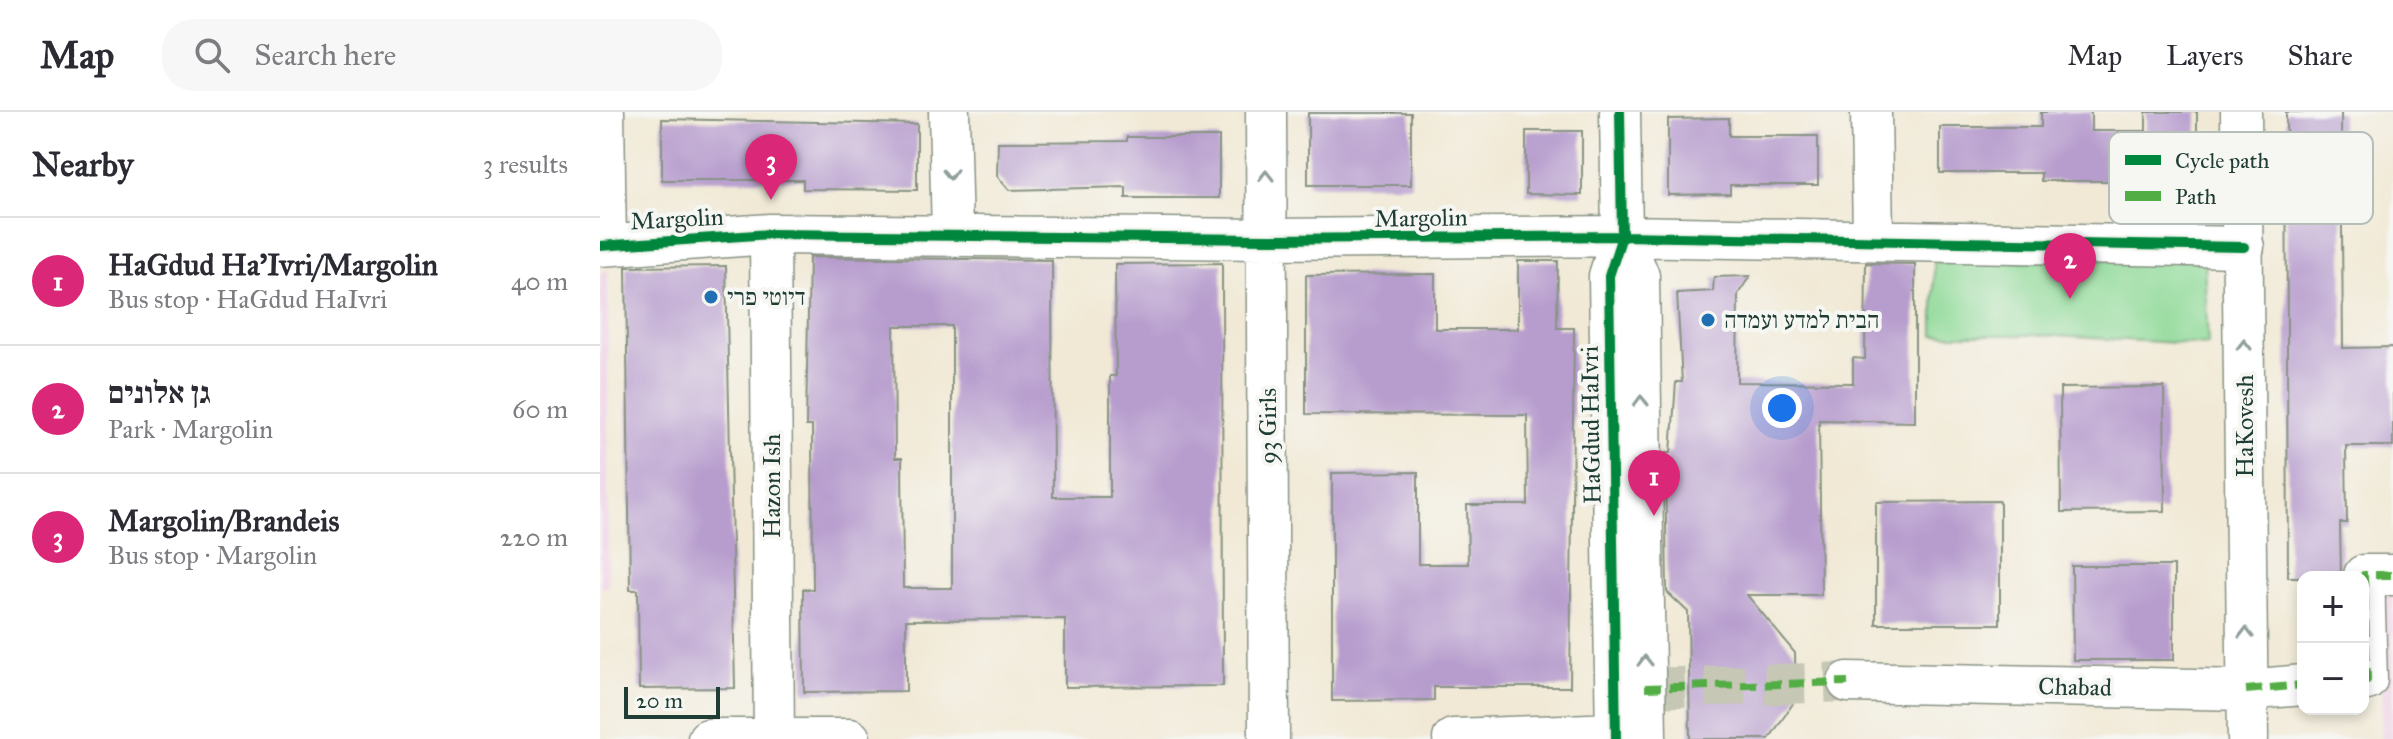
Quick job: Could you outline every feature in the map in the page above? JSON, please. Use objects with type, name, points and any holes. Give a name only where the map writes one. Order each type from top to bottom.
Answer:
[{"type":"street","points":[[603,244],[604,112]]},
{"type":"street","points":[[949,112],[952,235]]},
{"type":"street","name":"93 Girls","points":[[1266,112],[1269,739]]},
{"type":"street","name":"HaGdud HaIvri","points":[[1620,112],[1622,236],[1609,276],[1626,737]]},
{"type":"street","points":[[1871,112],[1873,239]]},
{"type":"street","name":"HaKovesh","points":[[2241,112],[2241,132]]},
{"type":"street","name":"HaKovesh","points":[[2243,224],[2248,739]]},
{"type":"street","name":"Margolin","points":[[603,244],[770,234],[1267,239],[1622,236],[2244,247]]},
{"type":"street","name":"Hazon Ish","points":[[770,234],[774,738]]},
{"type":"street","points":[[2366,643],[2364,575],[2393,575]]},
{"type":"street","name":"Chabad","points":[[1848,682],[2246,690],[2297,686]]},
{"type":"street","points":[[1453,739],[1626,737]]},
{"type":"street","points":[[708,739],[850,739]]},
{"type":"shaded area","points":[[608,270],[608,587],[600,587],[600,273]]},
{"type":"shaded area","points":[[2382,593],[2393,593],[2393,739],[2381,739]]},
{"type":"green space","points":[[2204,258],[2208,345],[2040,335],[1934,335],[1934,262]]},
{"type":"building","points":[[2041,112],[2091,112],[2091,131],[2146,131],[2146,112],[2197,112],[2197,132],[2109,132],[2109,181],[2041,181],[2041,173],[1940,173],[1940,127],[2041,127]]},
{"type":"building","points":[[2286,112],[2341,112],[2341,132],[2286,132]]},
{"type":"building","points":[[1308,113],[1411,113],[1411,185],[1308,185]]},
{"type":"building","points":[[1729,118],[1729,136],[1818,136],[1818,185],[1730,185],[1730,194],[1668,195],[1668,119]]},
{"type":"building","points":[[662,119],[917,124],[917,190],[803,189],[803,180],[662,180]]},
{"type":"building","points":[[1526,131],[1582,131],[1582,195],[1526,194]]},
{"type":"building","points":[[1127,137],[1219,137],[1219,198],[1126,198],[1126,187],[1009,190],[997,176],[998,142],[1127,141]]},
{"type":"building","points":[[2286,224],[2342,224],[2343,348],[2393,347],[2393,446],[2346,446],[2347,523],[2340,523],[2341,571],[2297,571],[2297,577],[2288,577]]},
{"type":"building","points":[[809,257],[1052,260],[1053,497],[1110,497],[1110,376],[1116,376],[1115,264],[1222,263],[1223,686],[1065,687],[1065,619],[906,620],[906,691],[804,692],[803,589],[813,589],[812,426],[806,426]],"holes":[[[894,326],[952,326],[952,588],[903,588],[902,458],[895,458]]]},
{"type":"building","points":[[1518,261],[1558,261],[1557,328],[1574,328],[1570,687],[1434,687],[1434,700],[1332,701],[1332,473],[1418,472],[1418,564],[1468,564],[1467,505],[1528,505],[1527,415],[1306,414],[1306,275],[1435,274],[1435,329],[1518,329]]},
{"type":"building","points":[[1866,263],[1915,264],[1915,422],[1819,420],[1821,595],[1747,595],[1795,653],[1796,699],[1769,739],[1690,739],[1688,612],[1667,592],[1665,453],[1671,453],[1676,382],[1682,382],[1677,293],[1713,291],[1714,277],[1750,276],[1738,294],[1737,382],[1853,383],[1853,358],[1865,359]]},
{"type":"building","points":[[726,266],[735,688],[639,689],[638,590],[630,590],[626,267]]},
{"type":"building","points":[[2164,387],[2165,511],[2061,512],[2060,388]]},
{"type":"building","points":[[2000,501],[2000,624],[1876,624],[1876,502]]},
{"type":"building","points":[[2072,566],[2174,566],[2174,660],[2073,660]]},
{"type":"tunnel","points":[[1645,688],[1848,682]]},
{"type":"marked path","points":[[2366,643],[2364,575],[2393,575]]},
{"type":"marked path","points":[[1645,688],[1848,682]]},
{"type":"marked path","points":[[2246,690],[2297,686]]},
{"type":"cycle path","points":[[1616,739],[1609,276],[1622,236],[1620,112]]},
{"type":"cycle path","points":[[600,246],[770,234],[1267,239],[1622,236],[2244,247]]},
{"type":"place","name":"Margolin/Brandeis","points":[[771,200]]},
{"type":"place","name":"דיוטי פרי","points":[[711,297]]},
{"type":"place","name":"גן אלונים","points":[[2070,299]]},
{"type":"place","name":"הבית למדע ועמדה","points":[[1708,320]]},
{"type":"place","name":"HaGdud Ha'Ivri/Margolin","points":[[1654,516]]}]
